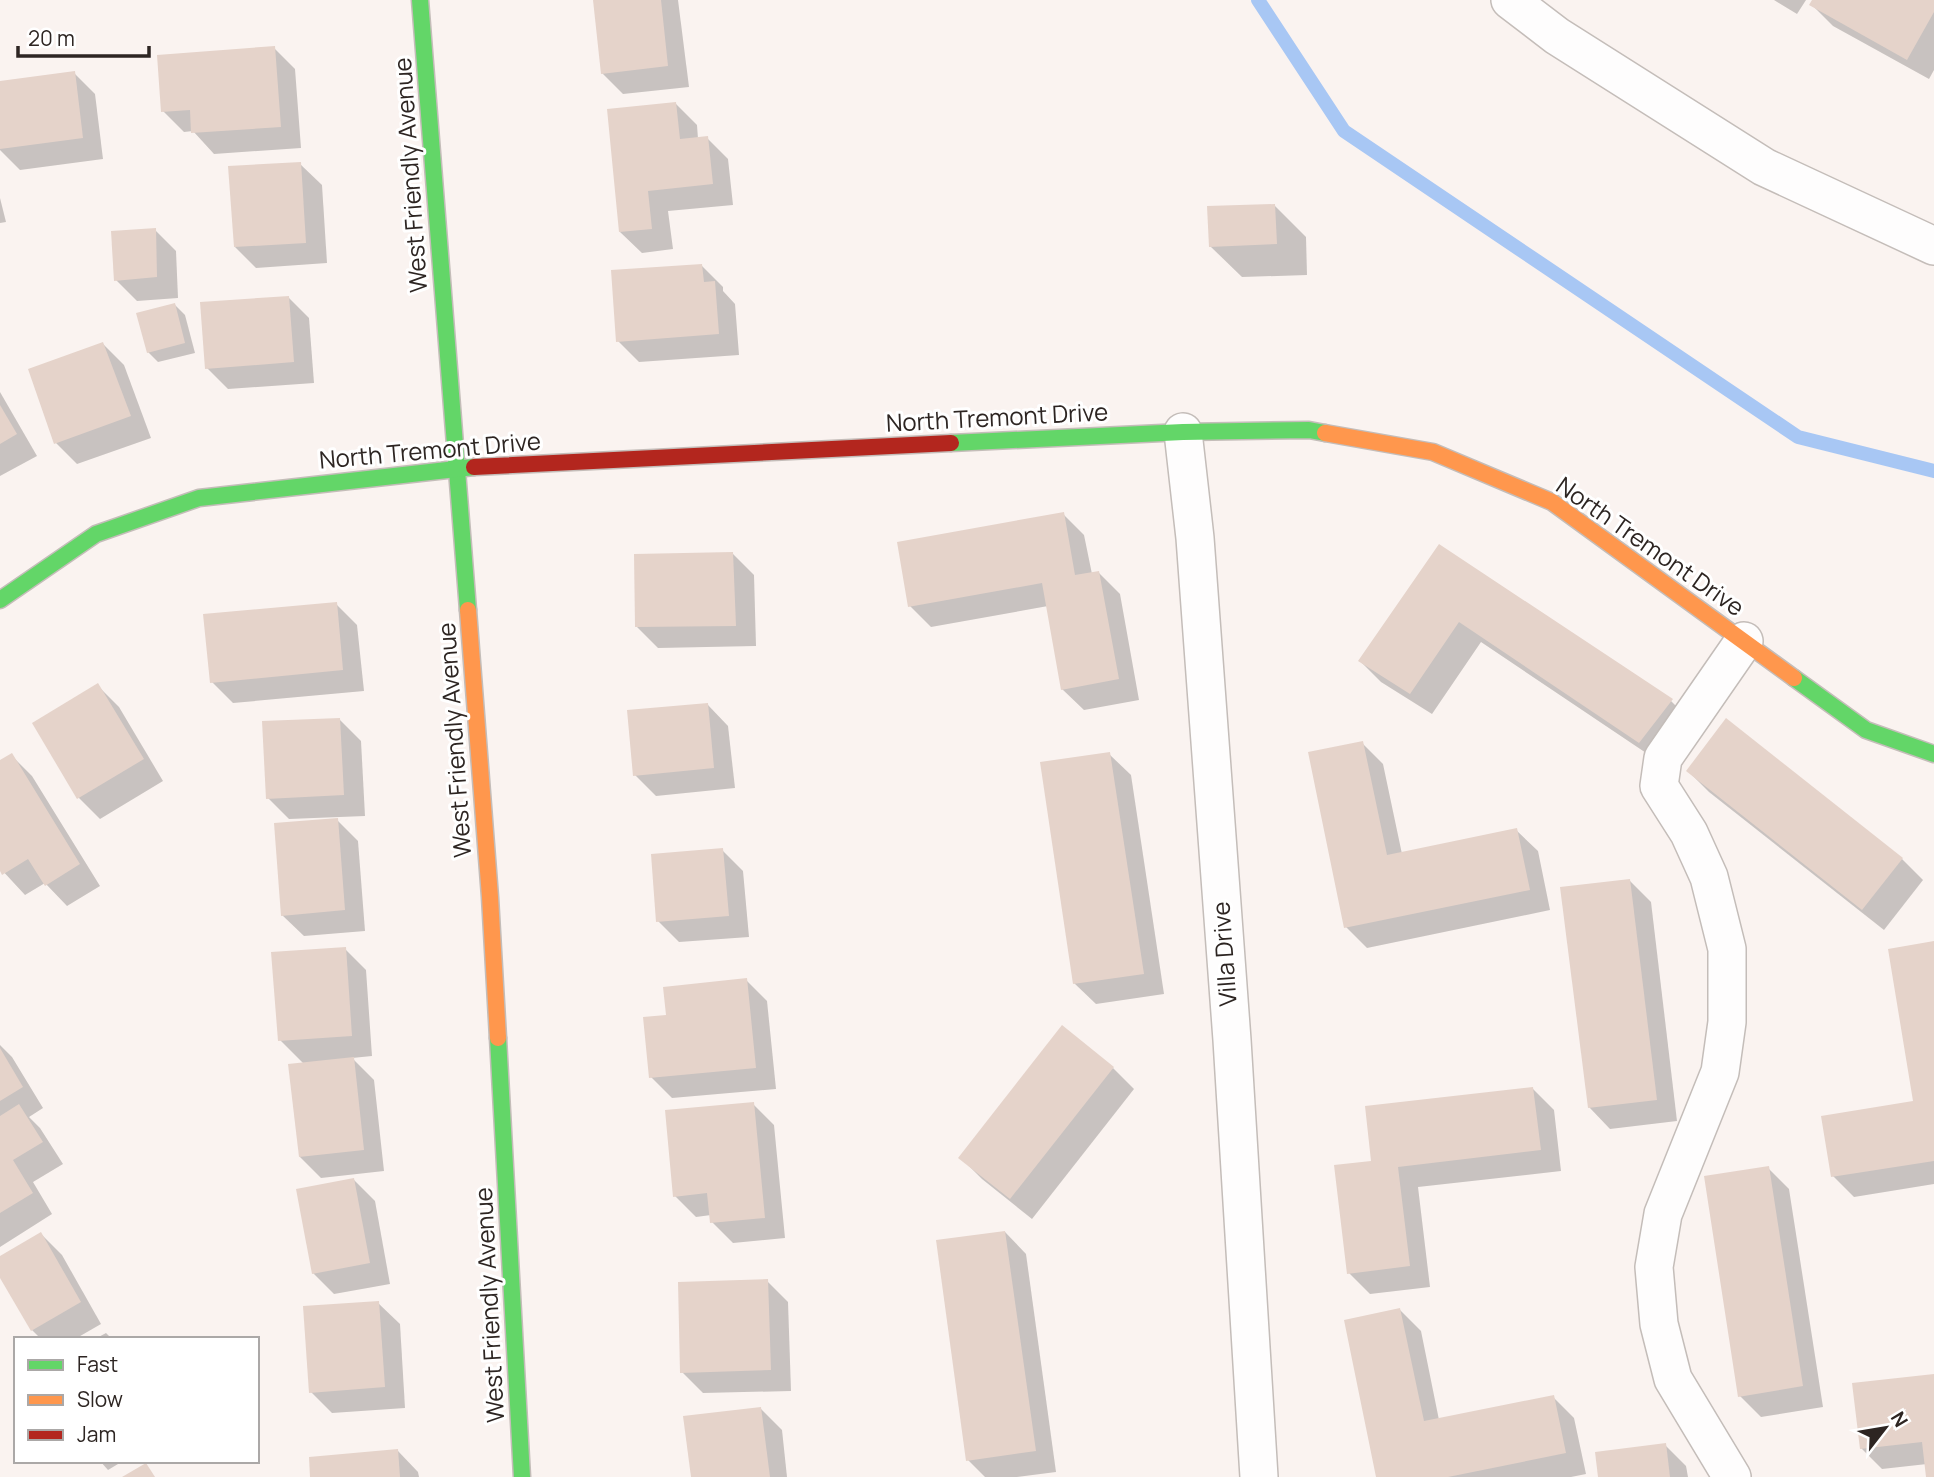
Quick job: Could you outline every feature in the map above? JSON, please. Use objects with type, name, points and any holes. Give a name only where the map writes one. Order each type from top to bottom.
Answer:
[{"type":"street","name":"West Friendly Avenue","points":[[420,0],[490,897],[522,1477]]},
{"type":"street","points":[[1510,0],[1557,36],[1764,167],[1934,246]]},
{"type":"street","name":"North Tremont Drive","points":[[0,600],[96,534],[199,498],[457,468],[1183,432],[1309,430],[1433,452],[1552,502],[1866,730],[1934,754]]},
{"type":"street","name":"Villa Drive","points":[[1183,432],[1195,538],[1232,1040],[1259,1477]]},
{"type":"street","points":[[1732,1477],[1673,1379],[1659,1324],[1654,1267],[1663,1213],[1720,1072],[1727,1022],[1727,949],[1709,877],[1689,833],[1658,786],[1664,758],[1744,641]]},
{"type":"building","points":[[593,0],[661,0],[668,66],[601,74]]},
{"type":"building","points":[[1812,0],[1934,0],[1934,12],[1907,60],[1809,5]]},
{"type":"building","points":[[275,46],[281,127],[191,133],[190,110],[161,112],[157,55]]},
{"type":"building","points":[[75,71],[83,138],[0,149],[0,81]]},
{"type":"building","points":[[676,102],[680,139],[708,136],[713,184],[648,191],[652,229],[619,232],[607,109]]},
{"type":"building","points":[[301,162],[306,243],[234,247],[228,166]]},
{"type":"building","points":[[1275,204],[1277,244],[1209,247],[1207,206]]},
{"type":"building","points":[[156,228],[157,277],[114,281],[111,231]]},
{"type":"building","points":[[702,264],[704,282],[715,281],[719,334],[616,342],[611,270]]},
{"type":"building","points":[[289,296],[294,362],[205,369],[200,302]]},
{"type":"building","points":[[175,303],[185,343],[147,353],[136,313]]},
{"type":"building","points":[[103,342],[131,416],[54,444],[28,369]]},
{"type":"building","points":[[0,405],[17,434],[0,444]]},
{"type":"building","points":[[1064,512],[1075,575],[1099,571],[1119,679],[1061,690],[1042,583],[908,607],[897,542]]},
{"type":"building","points":[[1439,544],[1673,699],[1639,743],[1459,622],[1410,694],[1358,661]]},
{"type":"building","points":[[733,552],[736,626],[635,627],[634,554]]},
{"type":"building","points":[[337,602],[343,670],[210,683],[203,614]]},
{"type":"building","points":[[98,683],[144,759],[77,799],[32,723]]},
{"type":"building","points":[[708,703],[714,768],[633,776],[627,710]]},
{"type":"building","points":[[340,718],[344,795],[266,799],[262,721]]},
{"type":"building","points":[[1726,718],[1903,858],[1862,910],[1686,771]]},
{"type":"building","points":[[1363,741],[1387,855],[1517,828],[1530,890],[1344,928],[1308,752]]},
{"type":"building","points":[[1110,752],[1144,974],[1073,984],[1040,762]]},
{"type":"building","points":[[12,753],[80,864],[45,886],[28,859],[2,875],[0,871],[0,760]]},
{"type":"building","points":[[338,818],[345,910],[281,916],[274,823]]},
{"type":"building","points":[[723,848],[729,916],[656,922],[651,854]]},
{"type":"building","points":[[1630,879],[1657,1100],[1588,1108],[1560,887]]},
{"type":"building","points":[[1934,941],[1934,1161],[1831,1177],[1821,1116],[1913,1101],[1888,949]]},
{"type":"building","points":[[346,947],[352,1036],[278,1041],[271,952]]},
{"type":"building","points":[[747,978],[756,1068],[649,1078],[643,1017],[666,1015],[663,987]]},
{"type":"building","points":[[1062,1025],[1114,1067],[1010,1199],[958,1158]]},
{"type":"building","points":[[0,1048],[23,1087],[0,1101]]},
{"type":"building","points":[[354,1057],[364,1150],[299,1157],[288,1064]]},
{"type":"building","points":[[1533,1087],[1541,1150],[1398,1167],[1410,1266],[1347,1274],[1334,1165],[1371,1161],[1365,1106]]},
{"type":"building","points":[[754,1102],[765,1218],[710,1223],[707,1193],[673,1197],[665,1110]]},
{"type":"building","points":[[19,1104],[43,1142],[13,1160],[33,1193],[0,1213],[0,1116]]},
{"type":"building","points":[[1769,1166],[1803,1386],[1738,1397],[1704,1176]]},
{"type":"building","points":[[354,1178],[370,1263],[312,1274],[296,1189]]},
{"type":"building","points":[[1005,1231],[1036,1451],[966,1461],[936,1240]]},
{"type":"building","points":[[41,1232],[81,1302],[31,1331],[0,1278],[0,1256]]},
{"type":"building","points":[[768,1279],[771,1370],[680,1373],[678,1282]]},
{"type":"building","points":[[379,1301],[385,1387],[309,1393],[303,1306]]},
{"type":"building","points":[[1400,1308],[1424,1421],[1554,1395],[1566,1453],[1448,1477],[1376,1477],[1344,1320]]},
{"type":"building","points":[[1934,1374],[1934,1477],[1926,1477],[1922,1442],[1860,1449],[1852,1383]]},
{"type":"building","points":[[761,1407],[770,1477],[691,1477],[683,1416]]},
{"type":"building","points":[[1666,1443],[1670,1477],[1598,1477],[1595,1452]]},
{"type":"building","points":[[398,1449],[400,1477],[310,1477],[309,1457]]},
{"type":"building","points":[[146,1463],[155,1477],[122,1477]]},
{"type":"waterway","points":[[1258,0],[1344,131],[1798,437],[1934,471]]},
{"type":"traffic: fast","points":[[420,0],[468,610]]},
{"type":"traffic: fast","points":[[951,443],[1183,432],[1309,430],[1325,433]]},
{"type":"traffic: fast","points":[[0,600],[96,534],[199,498],[474,467]]},
{"type":"traffic: fast","points":[[1794,678],[1866,730],[1934,754]]},
{"type":"traffic: fast","points":[[498,1038],[522,1477]]},
{"type":"traffic: slow","points":[[1325,433],[1433,452],[1552,502],[1794,678]]},
{"type":"traffic: slow","points":[[468,610],[498,1038]]},
{"type":"traffic: jam","points":[[474,467],[951,443]]}]
